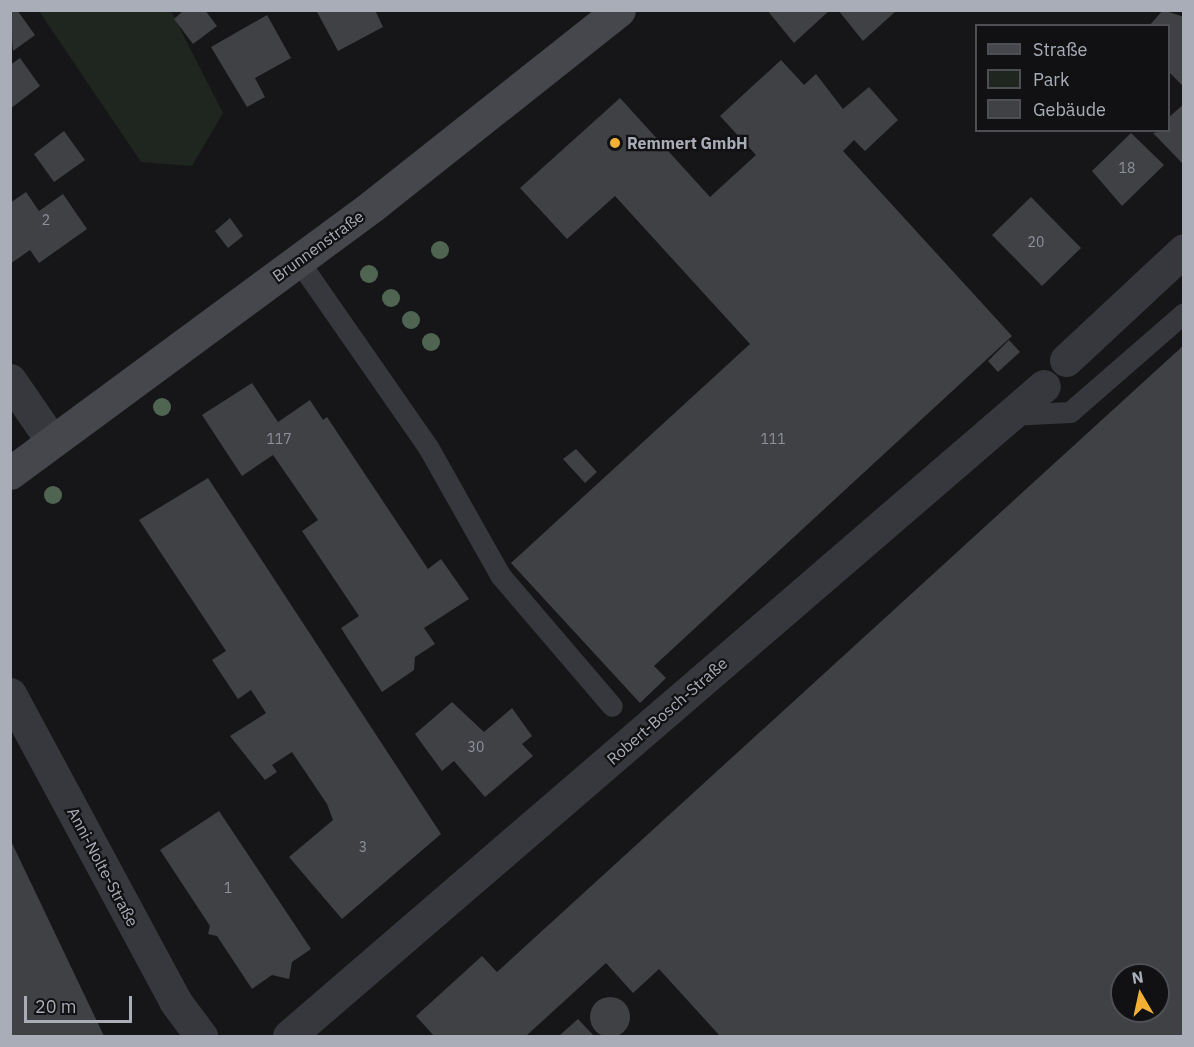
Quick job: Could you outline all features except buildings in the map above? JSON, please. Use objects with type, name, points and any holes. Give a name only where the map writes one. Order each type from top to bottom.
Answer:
[{"type":"street","name":"Brunnenstraße","points":[[10,473],[298,260],[619,10]]},
{"type":"street","points":[[1066,360],[1184,250]]},
{"type":"street","points":[[10,380],[52,441]]},
{"type":"street","name":"Robert-Bosch-Straße","points":[[290,1036],[1044,386]]},
{"type":"street","name":"Anni-Nolte-Straße","points":[[10,694],[175,1001],[201,1036]]},
{"type":"lane","points":[[298,260],[428,447],[500,575],[612,706]]},
{"type":"lane","points":[[1011,415],[1070,412],[1184,313]]},
{"type":"green space","points":[[39,11],[171,11],[223,113],[192,166],[141,162]]},
{"type":"place","name":"Remmert GmbH","points":[[615,143]]}]
